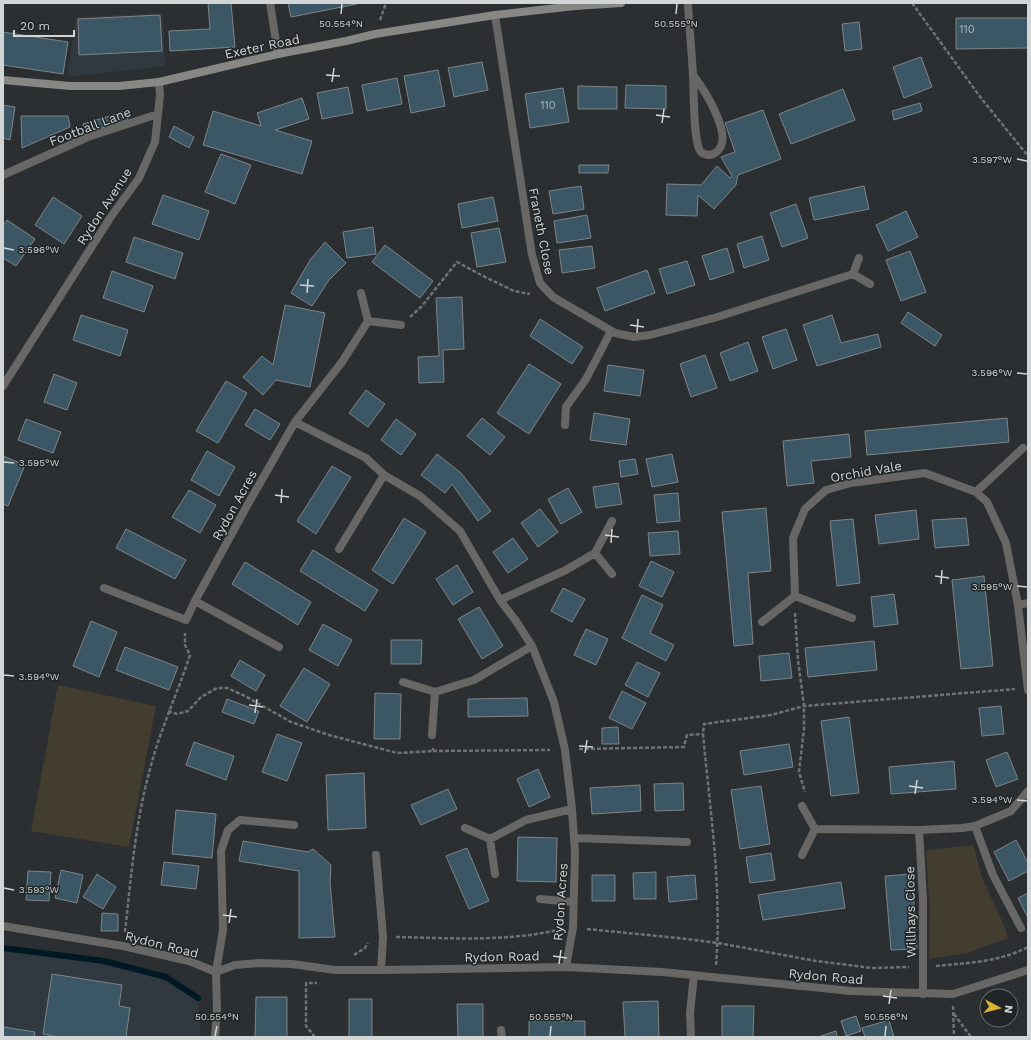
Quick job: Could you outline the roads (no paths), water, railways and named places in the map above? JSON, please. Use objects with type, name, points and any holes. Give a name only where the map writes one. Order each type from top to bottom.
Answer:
[{"type":"main road","name":"Exeter Road","points":[[3,80],[70,86],[119,86],[159,82],[278,54],[374,34],[495,15],[575,6],[621,3]]},
{"type":"street","points":[[270,3],[278,54]]},
{"type":"street","points":[[688,3],[693,75],[694,119],[699,149],[704,154],[711,155],[719,150],[723,142],[722,133],[717,116],[704,90],[693,75]]},
{"type":"street","name":"Franeth Close","points":[[495,15],[532,255],[540,283],[552,297],[615,333],[634,337],[650,335],[714,318],[854,274]]},
{"type":"street","points":[[158,114],[160,95],[159,82]]},
{"type":"street","name":"Football Lane","points":[[3,176],[88,137],[158,114]]},
{"type":"street","name":"Rydon Avenue","points":[[3,386],[110,218],[139,178],[155,142],[158,114]]},
{"type":"street","points":[[859,258],[854,274],[870,284]]},
{"type":"street","points":[[361,293],[368,321],[401,325]]},
{"type":"street","name":"Rydon Acres","points":[[104,588],[186,620],[248,504],[295,422],[342,362],[368,321]]},
{"type":"street","points":[[565,425],[566,407],[586,379],[611,331]]},
{"type":"street","name":"Rydon Acres","points":[[295,422],[366,458],[384,475],[420,496],[460,531],[500,600],[532,646],[554,702],[565,750],[572,809],[575,853],[573,927],[566,967]]},
{"type":"street","points":[[1023,448],[976,492],[986,502],[1006,543],[1018,605],[1028,689]]},
{"type":"street","name":"Orchid Vale","points":[[795,596],[793,538],[805,509],[826,490],[851,483],[925,473],[976,492]]},
{"type":"street","points":[[339,549],[384,475]]},
{"type":"street","points":[[500,600],[566,570],[595,554],[612,521]]},
{"type":"street","points":[[595,554],[612,574]]},
{"type":"street","points":[[762,622],[795,596],[852,618]]},
{"type":"street","points":[[195,601],[279,647]]},
{"type":"street","points":[[1018,605],[1028,603]]},
{"type":"street","points":[[404,682],[435,692],[474,680],[532,646]]},
{"type":"street","points":[[432,735],[435,692]]},
{"type":"street","points":[[816,829],[918,830],[975,826],[1011,811],[1028,791]]},
{"type":"street","points":[[802,806],[816,829]]},
{"type":"street","points":[[465,828],[490,838],[526,820],[572,809]]},
{"type":"street","points":[[216,1037],[216,972],[223,930],[221,851],[228,830],[240,820],[294,825]]},
{"type":"street","points":[[975,826],[993,875],[1021,928]]},
{"type":"street","points":[[802,855],[816,829]]},
{"type":"street","name":"Willhays Close","points":[[918,830],[924,898],[922,967],[923,994]]},
{"type":"street","points":[[490,838],[495,874]]},
{"type":"street","points":[[574,838],[687,842]]},
{"type":"street","points":[[376,854],[383,937],[381,970]]},
{"type":"street","points":[[540,900],[573,902]]},
{"type":"street","name":"Rydon Road","points":[[3,926],[123,946],[189,961],[216,972],[235,965],[260,963],[292,964],[335,970],[566,967],[662,972],[851,991],[953,994],[1028,970]]},
{"type":"street","points":[[691,1037],[690,1013],[694,975]]},
{"type":"waterway","points":[[3,948],[104,961],[166,977],[198,998]]}]
